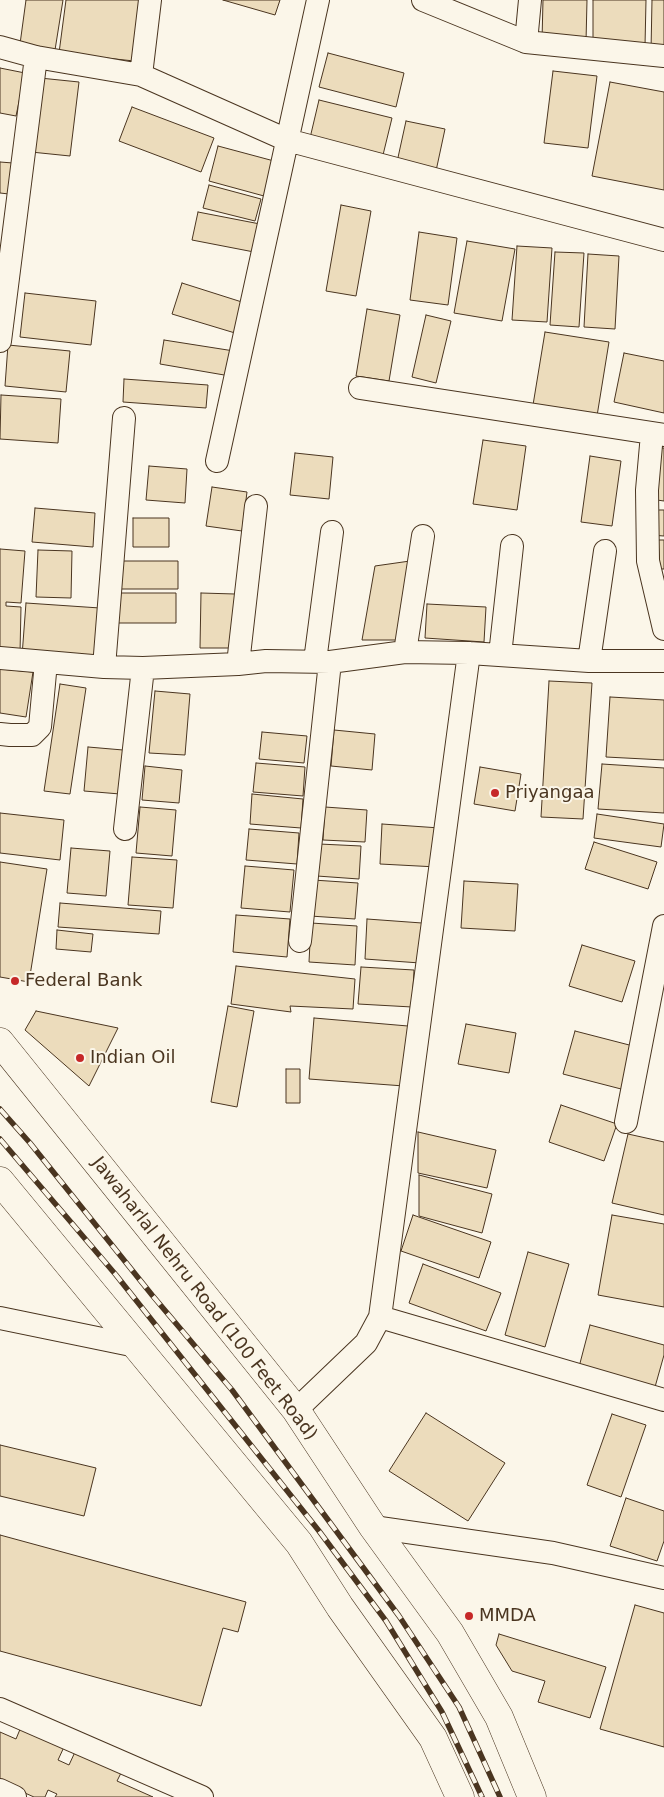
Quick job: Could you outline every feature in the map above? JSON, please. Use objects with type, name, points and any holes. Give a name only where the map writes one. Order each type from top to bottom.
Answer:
[{"type":"main road","name":"Jawaharlal Nehru Road (100 Feet Road)","points":[[0,1042],[296,1410],[373,1527],[450,1633],[498,1717],[532,1797]]},
{"type":"main road","points":[[0,1181],[299,1543],[340,1607],[433,1738],[460,1797]]},
{"type":"street","points":[[141,76],[150,0]]},
{"type":"street","points":[[217,461],[318,0]]},
{"type":"street","points":[[423,0],[526,42],[664,56]]},
{"type":"street","points":[[526,42],[530,0]]},
{"type":"street","points":[[0,48],[36,58],[141,76],[287,140],[664,240]]},
{"type":"street","points":[[0,342],[36,58]]},
{"type":"street","points":[[360,388],[658,435],[647,490],[648,561],[664,629]]},
{"type":"street","points":[[104,667],[124,418]]},
{"type":"street","points":[[238,664],[256,506]]},
{"type":"street","points":[[300,941],[332,532]]},
{"type":"street","points":[[405,652],[423,536]]},
{"type":"street","points":[[500,655],[512,546]]},
{"type":"street","points":[[589,660],[605,550]]},
{"type":"street","points":[[0,658],[104,667],[144,668],[238,664],[266,660],[323,662],[405,652],[469,653],[589,660],[664,660]]},
{"type":"street","points":[[296,1410],[366,1343],[380,1317],[469,653]]},
{"type":"street","points":[[0,734],[32,735],[40,727],[46,662]]},
{"type":"street","points":[[125,829],[144,668]]},
{"type":"street","points":[[626,1122],[664,926]]},
{"type":"street","points":[[380,1317],[664,1400]]},
{"type":"street","points":[[0,1318],[136,1346]]},
{"type":"street","points":[[373,1527],[553,1553],[664,1578]]},
{"type":"street","points":[[0,1709],[202,1797]]},
{"type":"street","points":[[0,1790],[15,1797]]},
{"type":"building","points":[[26,0],[63,0],[55,50],[20,44]]},
{"type":"building","points":[[66,0],[141,0],[134,61],[59,53]]},
{"type":"building","points":[[223,0],[280,0],[275,15]]},
{"type":"building","points":[[543,0],[587,0],[586,42],[542,41]]},
{"type":"building","points":[[593,0],[646,0],[645,46],[593,45]]},
{"type":"building","points":[[652,0],[664,0],[664,51],[651,51]]},
{"type":"building","points":[[328,53],[404,73],[396,107],[319,87]]},
{"type":"building","points":[[0,68],[25,73],[16,116],[0,113]]},
{"type":"building","points":[[553,71],[597,76],[588,148],[544,143]]},
{"type":"building","points":[[40,78],[79,82],[70,156],[31,152]]},
{"type":"building","points":[[610,82],[664,92],[664,190],[592,176]]},
{"type":"building","points":[[319,100],[392,118],[383,155],[310,138]]},
{"type":"building","points":[[132,107],[214,138],[201,172],[119,141]]},
{"type":"building","points":[[406,121],[445,129],[436,171],[397,162]]},
{"type":"building","points":[[218,146],[274,161],[264,196],[209,181]]},
{"type":"building","points":[[0,162],[13,163],[9,194],[0,193]]},
{"type":"building","points":[[209,185],[261,199],[255,221],[203,208]]},
{"type":"building","points":[[341,205],[371,211],[356,296],[326,291]]},
{"type":"building","points":[[198,212],[260,224],[254,252],[192,240]]},
{"type":"building","points":[[419,232],[457,238],[448,305],[410,300]]},
{"type":"building","points":[[467,241],[515,249],[502,321],[454,313]]},
{"type":"building","points":[[517,246],[552,248],[547,322],[512,320]]},
{"type":"building","points":[[555,252],[584,253],[579,327],[550,325]]},
{"type":"building","points":[[588,254],[619,256],[615,329],[584,327]]},
{"type":"building","points":[[182,283],[245,303],[235,333],[172,314]]},
{"type":"building","points":[[25,293],[96,301],[91,345],[20,337]]},
{"type":"building","points":[[367,309],[400,315],[389,381],[356,376]]},
{"type":"building","points":[[426,315],[451,321],[436,383],[412,377]]},
{"type":"building","points":[[545,332],[609,342],[597,416],[533,405]]},
{"type":"building","points":[[164,340],[234,351],[230,376],[160,364]]},
{"type":"building","points":[[8,345],[70,351],[66,392],[5,386]]},
{"type":"building","points":[[624,353],[664,361],[664,413],[614,402]]},
{"type":"building","points":[[124,379],[208,385],[206,408],[123,402]]},
{"type":"building","points":[[1,395],[61,399],[58,443],[0,439]]},
{"type":"building","points":[[483,440],[526,446],[517,510],[473,504]]},
{"type":"building","points":[[658,448],[664,448],[664,501],[650,499]]},
{"type":"building","points":[[295,453],[333,457],[329,499],[290,495]]},
{"type":"building","points":[[590,456],[621,461],[612,526],[581,522]]},
{"type":"building","points":[[149,466],[187,469],[185,503],[146,500]]},
{"type":"building","points":[[212,487],[247,492],[242,531],[206,526]]},
{"type":"building","points":[[35,508],[95,513],[93,547],[32,542]]},
{"type":"building","points":[[651,510],[664,510],[664,536],[650,535]]},
{"type":"building","points":[[133,518],[169,518],[169,547],[133,547]]},
{"type":"building","points":[[658,540],[664,540],[664,569],[660,569]]},
{"type":"building","points":[[0,549],[25,551],[21,603],[6,602],[6,606],[21,607],[20,653],[0,653]]},
{"type":"building","points":[[38,550],[72,551],[71,598],[36,597]]},
{"type":"building","points":[[117,561],[178,561],[178,589],[117,589]]},
{"type":"building","points":[[410,561],[403,640],[362,640],[375,566]]},
{"type":"building","points":[[114,593],[176,593],[176,623],[114,623]]},
{"type":"building","points":[[201,593],[235,594],[235,648],[200,648]]},
{"type":"building","points":[[26,603],[100,608],[97,661],[22,656]]},
{"type":"building","points":[[427,604],[486,607],[484,642],[425,638]]},
{"type":"building","points":[[0,669],[33,672],[26,717],[0,713]]},
{"type":"building","points":[[549,681],[592,683],[583,819],[541,817]]},
{"type":"building","points":[[60,684],[86,688],[70,794],[44,791]]},
{"type":"building","points":[[155,691],[190,694],[185,755],[149,753]]},
{"type":"building","points":[[610,697],[664,700],[664,760],[606,757]]},
{"type":"building","points":[[334,730],[375,734],[372,770],[331,766]]},
{"type":"building","points":[[262,732],[307,736],[304,763],[259,759]]},
{"type":"building","points":[[88,747],[123,750],[120,794],[84,791]]},
{"type":"building","points":[[256,763],[305,767],[303,796],[253,792]]},
{"type":"building","points":[[602,764],[664,768],[664,813],[598,809]]},
{"type":"building","points":[[145,766],[182,770],[179,803],[142,800]]},
{"type":"building","points":[[480,767],[521,774],[515,811],[474,804]]},
{"type":"building","points":[[252,794],[303,799],[301,828],[250,824]]},
{"type":"building","points":[[140,807],[176,810],[172,856],[136,853]]},
{"type":"building","points":[[325,807],[367,810],[365,842],[323,840]]},
{"type":"building","points":[[0,813],[64,820],[60,860],[0,853]]},
{"type":"building","points":[[597,814],[664,824],[661,847],[594,838]]},
{"type":"building","points":[[382,824],[440,828],[437,867],[380,864]]},
{"type":"building","points":[[249,829],[299,833],[297,864],[246,860]]},
{"type":"building","points":[[594,842],[657,862],[648,889],[585,869]]},
{"type":"building","points":[[319,844],[361,846],[359,879],[317,876]]},
{"type":"building","points":[[71,848],[110,851],[106,896],[67,893]]},
{"type":"building","points":[[132,857],[177,860],[173,908],[128,905]]},
{"type":"building","points":[[0,862],[47,869],[29,982],[0,977]]},
{"type":"building","points":[[245,866],[294,870],[290,912],[241,908]]},
{"type":"building","points":[[313,880],[358,883],[355,919],[310,916]]},
{"type":"building","points":[[464,881],[518,884],[515,931],[461,928]]},
{"type":"building","points":[[60,903],[161,911],[159,934],[58,927]]},
{"type":"building","points":[[236,915],[290,919],[287,957],[233,952]]},
{"type":"building","points":[[367,919],[422,923],[420,963],[365,959]]},
{"type":"building","points":[[311,923],[357,926],[355,965],[309,962]]},
{"type":"building","points":[[57,930],[93,934],[91,952],[56,949]]},
{"type":"building","points":[[582,945],[635,961],[622,1002],[569,986]]},
{"type":"building","points":[[236,966],[355,979],[353,1009],[290,1006],[291,1012],[231,1004]]},
{"type":"building","points":[[361,967],[414,970],[412,1007],[358,1004]]},
{"type":"building","points":[[228,1006],[254,1011],[237,1107],[211,1102]]},
{"type":"building","name":"Indian Oil","points":[[36,1011],[118,1028],[89,1086],[25,1030]]},
{"type":"building","points":[[314,1018],[408,1026],[404,1086],[309,1079]]},
{"type":"building","points":[[466,1024],[516,1033],[509,1073],[458,1064]]},
{"type":"building","points":[[575,1031],[637,1047],[625,1090],[563,1074]]},
{"type":"building","points":[[286,1069],[300,1069],[300,1103],[286,1103]]},
{"type":"building","points":[[561,1105],[617,1124],[604,1161],[549,1142]]},
{"type":"building","points":[[418,1132],[496,1150],[487,1188],[418,1173]]},
{"type":"building","points":[[628,1134],[664,1142],[664,1215],[612,1203]]},
{"type":"building","points":[[419,1175],[492,1194],[482,1233],[419,1216]]},
{"type":"building","points":[[413,1215],[491,1242],[479,1278],[401,1251]]},
{"type":"building","points":[[612,1215],[664,1224],[664,1307],[598,1295]]},
{"type":"building","points":[[528,1252],[569,1264],[545,1347],[505,1335]]},
{"type":"building","points":[[423,1264],[501,1293],[486,1331],[409,1303]]},
{"type":"building","points":[[590,1325],[664,1345],[664,1355],[655,1387],[579,1367]]},
{"type":"building","points":[[426,1413],[505,1463],[468,1521],[389,1471]]},
{"type":"building","points":[[612,1414],[646,1425],[621,1497],[587,1485]]},
{"type":"building","points":[[0,1445],[96,1468],[84,1516],[0,1496]]},
{"type":"building","points":[[626,1498],[664,1511],[664,1541],[657,1561],[610,1546]]},
{"type":"building","points":[[0,1535],[246,1602],[238,1632],[223,1628],[201,1706],[0,1651]]},
{"type":"building","points":[[635,1605],[664,1613],[664,1747],[600,1729]]},
{"type":"building","points":[[499,1634],[606,1667],[590,1718],[538,1702],[545,1681],[512,1671],[496,1645]]},
{"type":"building","points":[[21,1727],[64,1747],[58,1760],[69,1765],[75,1752],[121,1773],[117,1781],[153,1797],[55,1797],[57,1794],[48,1790],[45,1797],[34,1797],[0,1782],[0,1732],[16,1739]]},
{"type":"railway","points":[[0,1109],[232,1390],[399,1616],[459,1707],[500,1797]]},
{"type":"railway","points":[[0,1139],[116,1275],[319,1531],[386,1621],[442,1712],[482,1797]]},
{"type":"place","name":"Priyangaa","points":[[495,793]]},
{"type":"place","name":"Federal Bank","points":[[15,981]]},
{"type":"place","name":"Indian Oil","points":[[80,1058]]},
{"type":"place","name":"MMDA","points":[[469,1616]]}]
